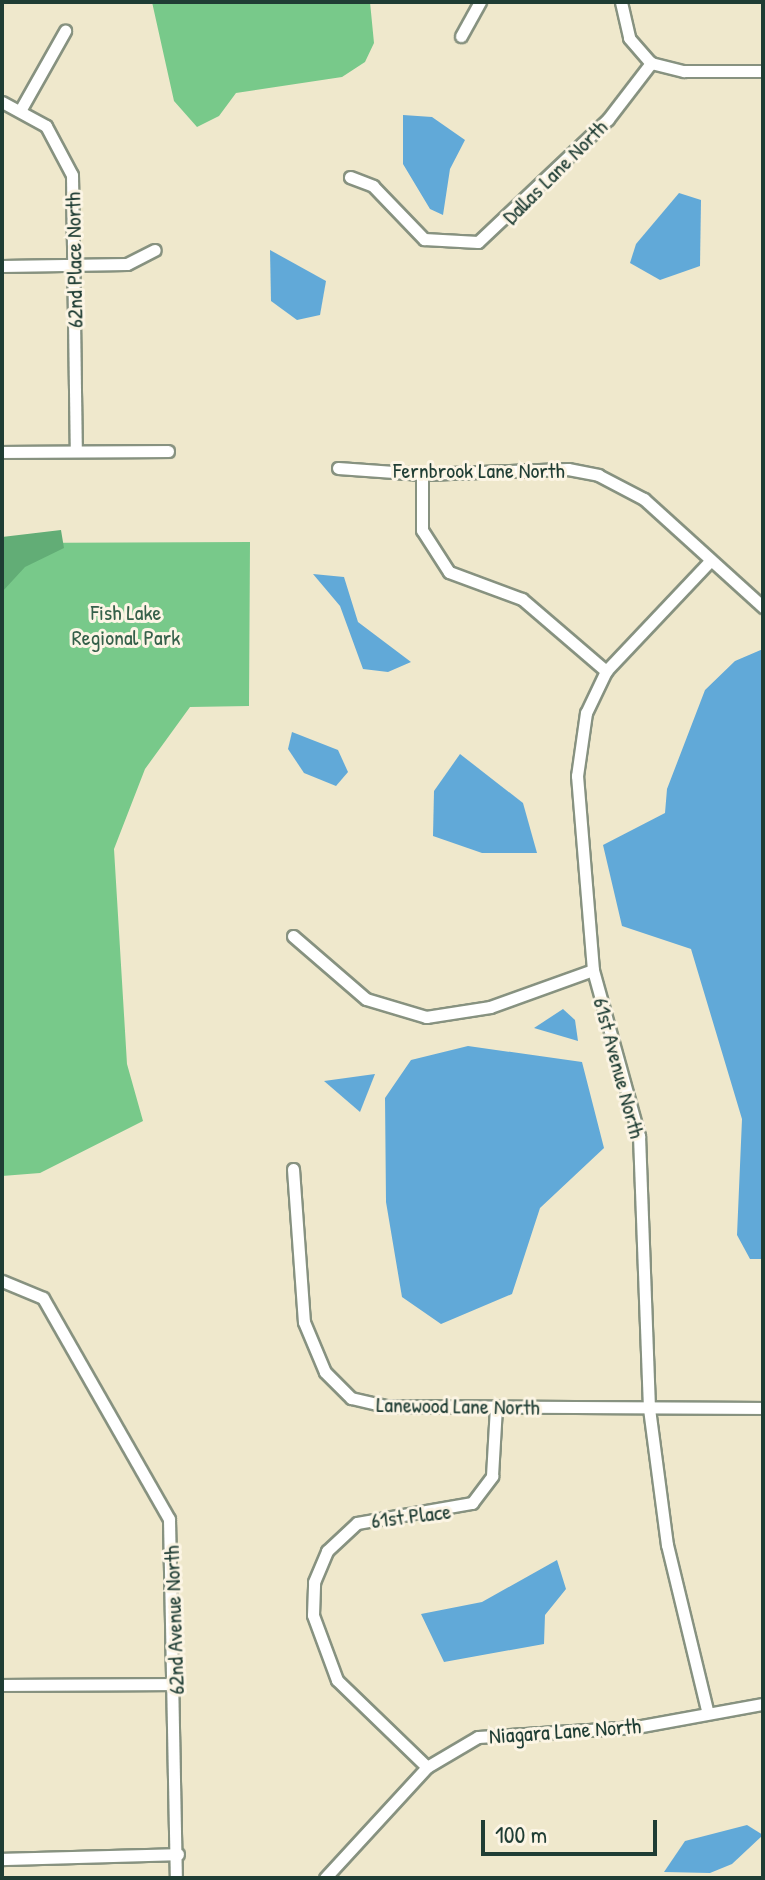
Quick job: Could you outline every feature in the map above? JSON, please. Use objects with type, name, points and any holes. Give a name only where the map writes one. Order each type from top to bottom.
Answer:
[{"type":"street","points":[[461,36],[480,2]]},
{"type":"street","points":[[621,2],[629,38],[651,63],[684,71],[763,71]]},
{"type":"street","points":[[21,109],[65,31]]},
{"type":"street","name":"Dallas Lane North","points":[[350,177],[373,186],[424,239],[478,242],[608,119],[651,63]]},
{"type":"street","name":"62nd Place North","points":[[2,102],[21,109],[46,126],[67,157],[74,265],[76,451]]},
{"type":"street","points":[[2,266],[127,264],[155,250]]},
{"type":"street","points":[[2,452],[168,451]]},
{"type":"street","name":"Fernbrook Lane North","points":[[338,468],[422,474],[568,469],[598,475],[644,499],[708,563],[763,607]]},
{"type":"street","points":[[422,474],[422,530],[449,572],[522,599],[606,671]]},
{"type":"street","name":"61st Avenue North","points":[[707,1710],[674,1589],[649,1408],[639,1136],[593,970],[577,761],[586,713],[606,671],[708,563]]},
{"type":"street","points":[[293,936],[339,983],[426,1017],[480,1010],[593,970]]},
{"type":"street","name":"Lanewood Lane North","points":[[293,1169],[304,1322],[338,1389],[376,1405],[763,1408]]},
{"type":"street","name":"62nd Avenue North","points":[[2,1281],[43,1298],[159,1494],[174,1545],[176,1878]]},
{"type":"street","name":"61st Place","points":[[427,1767],[337,1680],[313,1615],[314,1582],[327,1551],[357,1523],[472,1503],[492,1476],[496,1407]]},
{"type":"street","points":[[2,1685],[177,1684]]},
{"type":"street","name":"Niagara Lane North","points":[[325,1878],[427,1767],[478,1737],[636,1727],[707,1710],[763,1704]]},
{"type":"street","points":[[2,1859],[178,1854]]},
{"type":"green space","points":[[152,2],[370,2],[374,43],[365,62],[342,77],[236,93],[219,116],[197,127],[174,101]]},
{"type":"green space","points":[[61,530],[64,548],[25,567],[2,592],[2,537]]},
{"type":"green space","name":"Fish Lake Regional Park","points":[[250,542],[249,706],[190,707],[145,769],[114,849],[127,1064],[143,1121],[40,1173],[2,1176],[2,543]]},
{"type":"water","points":[[403,115],[432,117],[465,140],[450,169],[443,215],[430,209],[403,164]]},
{"type":"water","points":[[679,193],[701,200],[700,266],[660,280],[630,263],[636,244]]},
{"type":"water","points":[[270,250],[326,281],[320,315],[297,320],[271,301]]},
{"type":"water","points":[[313,574],[344,577],[358,622],[411,662],[388,672],[363,669],[340,606]]},
{"type":"water","points":[[763,649],[763,1259],[750,1259],[737,1235],[742,1119],[691,949],[622,926],[603,845],[665,813],[667,789],[705,690],[735,661]]},
{"type":"water","points":[[292,732],[338,750],[348,772],[336,786],[304,773],[288,749]]},
{"type":"water","points":[[460,754],[523,803],[537,853],[482,853],[433,836],[434,791]]},
{"type":"water","points":[[563,1009],[575,1020],[578,1041],[534,1028]]},
{"type":"water","points":[[468,1046],[582,1062],[604,1148],[540,1208],[512,1294],[441,1324],[402,1297],[386,1202],[385,1098],[411,1060]]},
{"type":"water","points":[[375,1074],[360,1112],[324,1081]]},
{"type":"water","points":[[557,1560],[566,1589],[545,1615],[544,1644],[444,1662],[421,1614],[482,1602]]},
{"type":"water","points":[[747,1825],[763,1835],[732,1864],[710,1873],[664,1872],[685,1841]]}]
